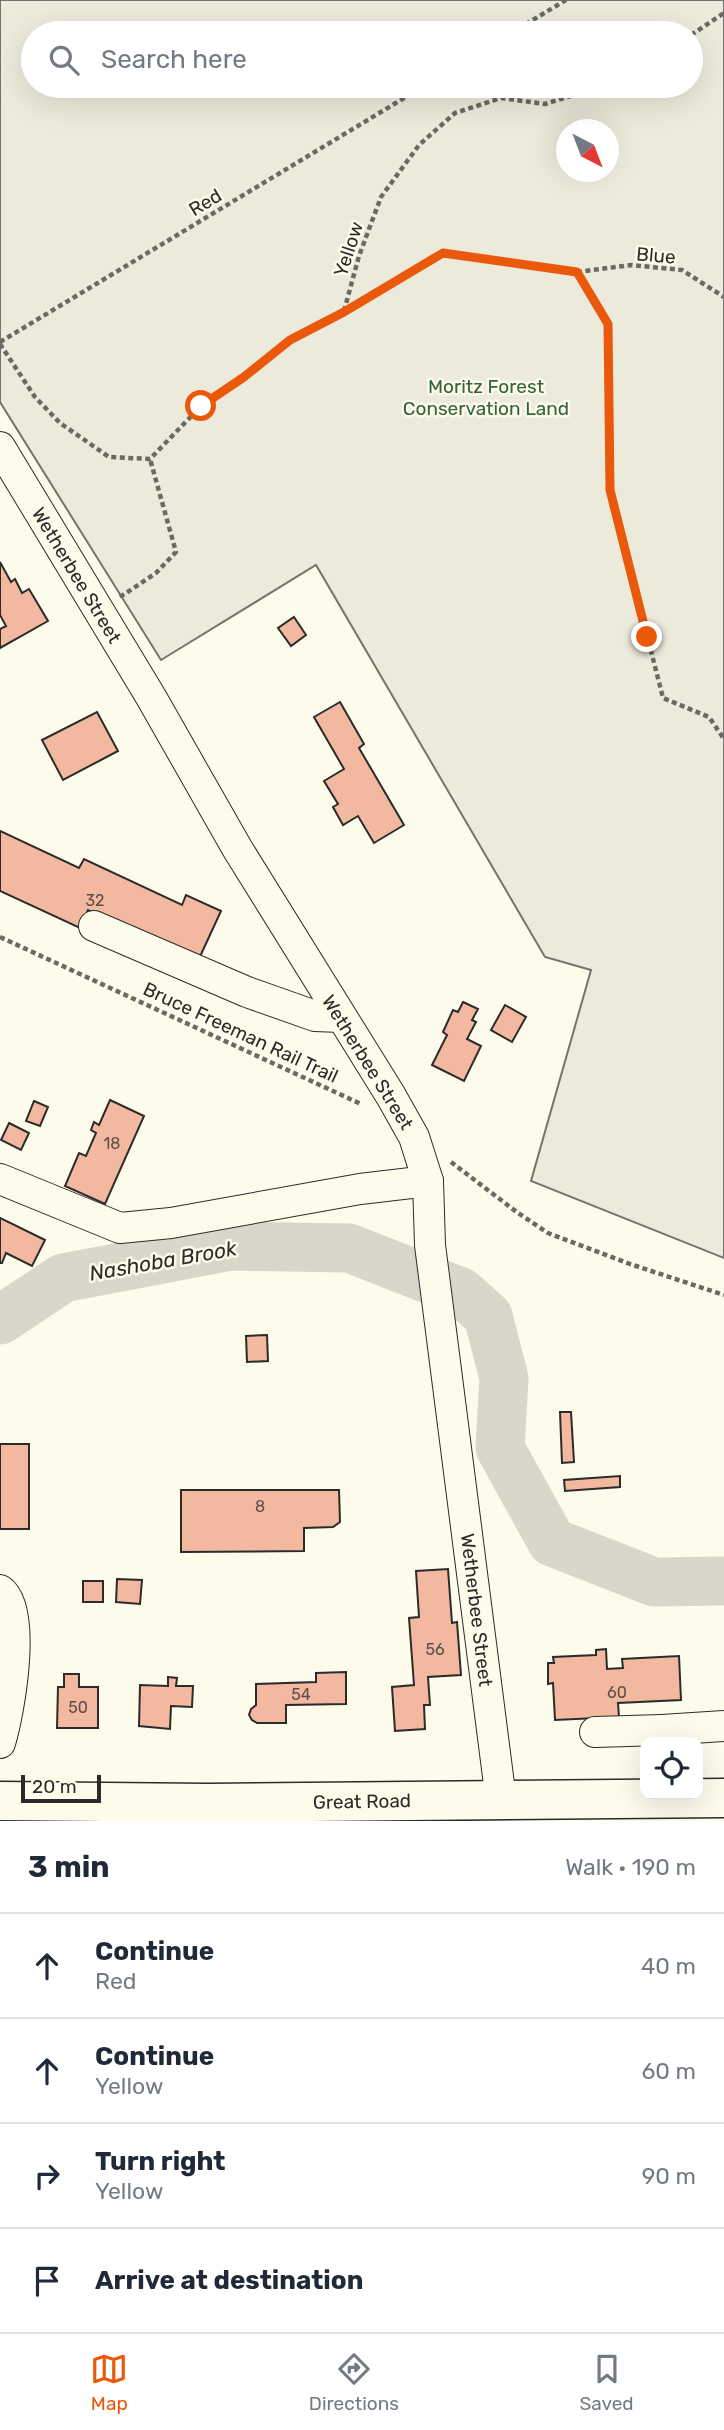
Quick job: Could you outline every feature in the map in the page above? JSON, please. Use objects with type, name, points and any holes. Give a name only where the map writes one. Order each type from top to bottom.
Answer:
[{"type":"main road","name":"Great Road","points":[[0,1801],[75,1811],[208,1804],[640,1797]]},
{"type":"main road","name":"Great Road","points":[[703,1798],[724,1798]]},
{"type":"street","name":"Wetherbee Street","points":[[0,447],[237,848],[414,1137],[428,1181],[430,1245],[501,1800]]},
{"type":"street","points":[[94,926],[247,992],[315,1016],[341,1017]]},
{"type":"street","points":[[0,1179],[120,1228],[171,1223],[360,1189],[428,1181]]},
{"type":"street","points":[[0,1590],[12,1605],[15,1643],[8,1716],[0,1743]]},
{"type":"street","points":[[594,1732],[662,1736],[724,1727]]},
{"type":"path","points":[[531,21],[566,0]]},
{"type":"path","points":[[703,27],[724,13]]},
{"type":"path","name":"Red","points":[[150,459],[109,457],[60,423],[35,397],[0,343],[404,98]]},
{"type":"path","name":"Yellow","points":[[344,312],[359,256],[380,197],[419,145],[456,113],[501,98],[545,104],[564,98]]},
{"type":"path","name":"Yellow","points":[[344,312],[443,253],[577,272]]},
{"type":"path","name":"Blue","points":[[577,272],[631,265],[682,270],[724,297]]},
{"type":"path","points":[[577,272],[608,324],[610,490],[663,698],[709,718],[724,739]]},
{"type":"path","points":[[99,611],[156,573],[176,552],[150,459],[201,406],[244,377],[290,340],[344,312]]},
{"type":"path","name":"Bruce Freeman Rail Trail","points":[[0,937],[365,1106]]},
{"type":"path","points":[[414,1137],[548,1233],[630,1265],[724,1294]]},
{"type":"green space","name":"Moritz Forest Conservation Land","points":[[0,0],[724,0],[724,1258],[531,1181],[591,970],[545,957],[316,565],[161,660],[0,402]]},
{"type":"building","points":[[0,562],[11,582],[15,579],[22,593],[29,589],[48,621],[0,648],[0,629],[6,626],[0,615]]},
{"type":"building","points":[[294,617],[306,635],[291,646],[278,628]]},
{"type":"building","points":[[340,702],[364,744],[359,748],[404,825],[374,843],[358,816],[343,825],[333,807],[338,804],[324,781],[344,769],[314,717]]},
{"type":"building","points":[[97,712],[118,751],[63,780],[42,740]]},
{"type":"building","points":[[0,831],[79,868],[84,859],[182,905],[186,895],[221,911],[198,961],[88,910],[80,928],[0,891]]},
{"type":"building","points":[[463,1002],[478,1009],[472,1020],[476,1022],[467,1039],[481,1046],[464,1081],[432,1065],[447,1035],[443,1032],[453,1010],[458,1012]]},
{"type":"building","points":[[505,1005],[526,1017],[512,1042],[491,1030]]},
{"type":"building","points":[[110,1100],[144,1116],[105,1204],[65,1186],[79,1153],[86,1156],[96,1133],[91,1130],[94,1122],[99,1125]]},
{"type":"building","points":[[34,1101],[48,1107],[40,1126],[26,1121]]},
{"type":"building","points":[[9,1123],[29,1133],[21,1150],[1,1140]]},
{"type":"building","points":[[0,1218],[45,1240],[32,1266],[6,1253],[0,1263]]},
{"type":"building","points":[[267,1335],[268,1361],[247,1362],[246,1336]]},
{"type":"building","points":[[560,1412],[571,1412],[574,1462],[562,1463]]},
{"type":"building","points":[[0,1444],[29,1444],[29,1529],[0,1529]]},
{"type":"building","points":[[620,1476],[620,1487],[565,1491],[564,1480]]},
{"type":"building","points":[[181,1490],[339,1490],[340,1522],[333,1527],[304,1528],[304,1551],[181,1552]]},
{"type":"building","points":[[448,1569],[452,1623],[457,1622],[461,1675],[428,1677],[430,1705],[424,1705],[425,1729],[395,1731],[392,1687],[414,1685],[409,1618],[419,1617],[416,1571]]},
{"type":"building","points":[[117,1579],[142,1580],[140,1604],[116,1602]]},
{"type":"building","points":[[83,1581],[103,1581],[103,1602],[83,1602]]},
{"type":"building","points":[[606,1649],[607,1669],[623,1668],[622,1659],[679,1656],[681,1700],[618,1703],[619,1717],[555,1720],[553,1683],[548,1684],[548,1663],[554,1663],[553,1657],[596,1655],[596,1650]]},
{"type":"building","points":[[346,1672],[346,1704],[286,1705],[286,1723],[257,1723],[249,1715],[256,1705],[256,1684],[316,1682],[316,1673]]},
{"type":"building","points":[[64,1674],[79,1674],[79,1687],[98,1687],[98,1728],[57,1728],[58,1687],[64,1687]]},
{"type":"building","points":[[168,1677],[177,1678],[176,1686],[193,1686],[192,1707],[171,1706],[170,1729],[139,1726],[140,1685],[168,1686]]},
{"type":"waterway","name":"Nashoba Brook","points":[[0,1320],[63,1278],[231,1246],[349,1248],[461,1292],[488,1316],[504,1378],[500,1448],[552,1542],[654,1582],[724,1581]]},
{"type":"route","points":[[201,406],[244,377],[290,340],[344,312],[443,253],[577,272],[608,324],[610,490],[647,637]]}]
